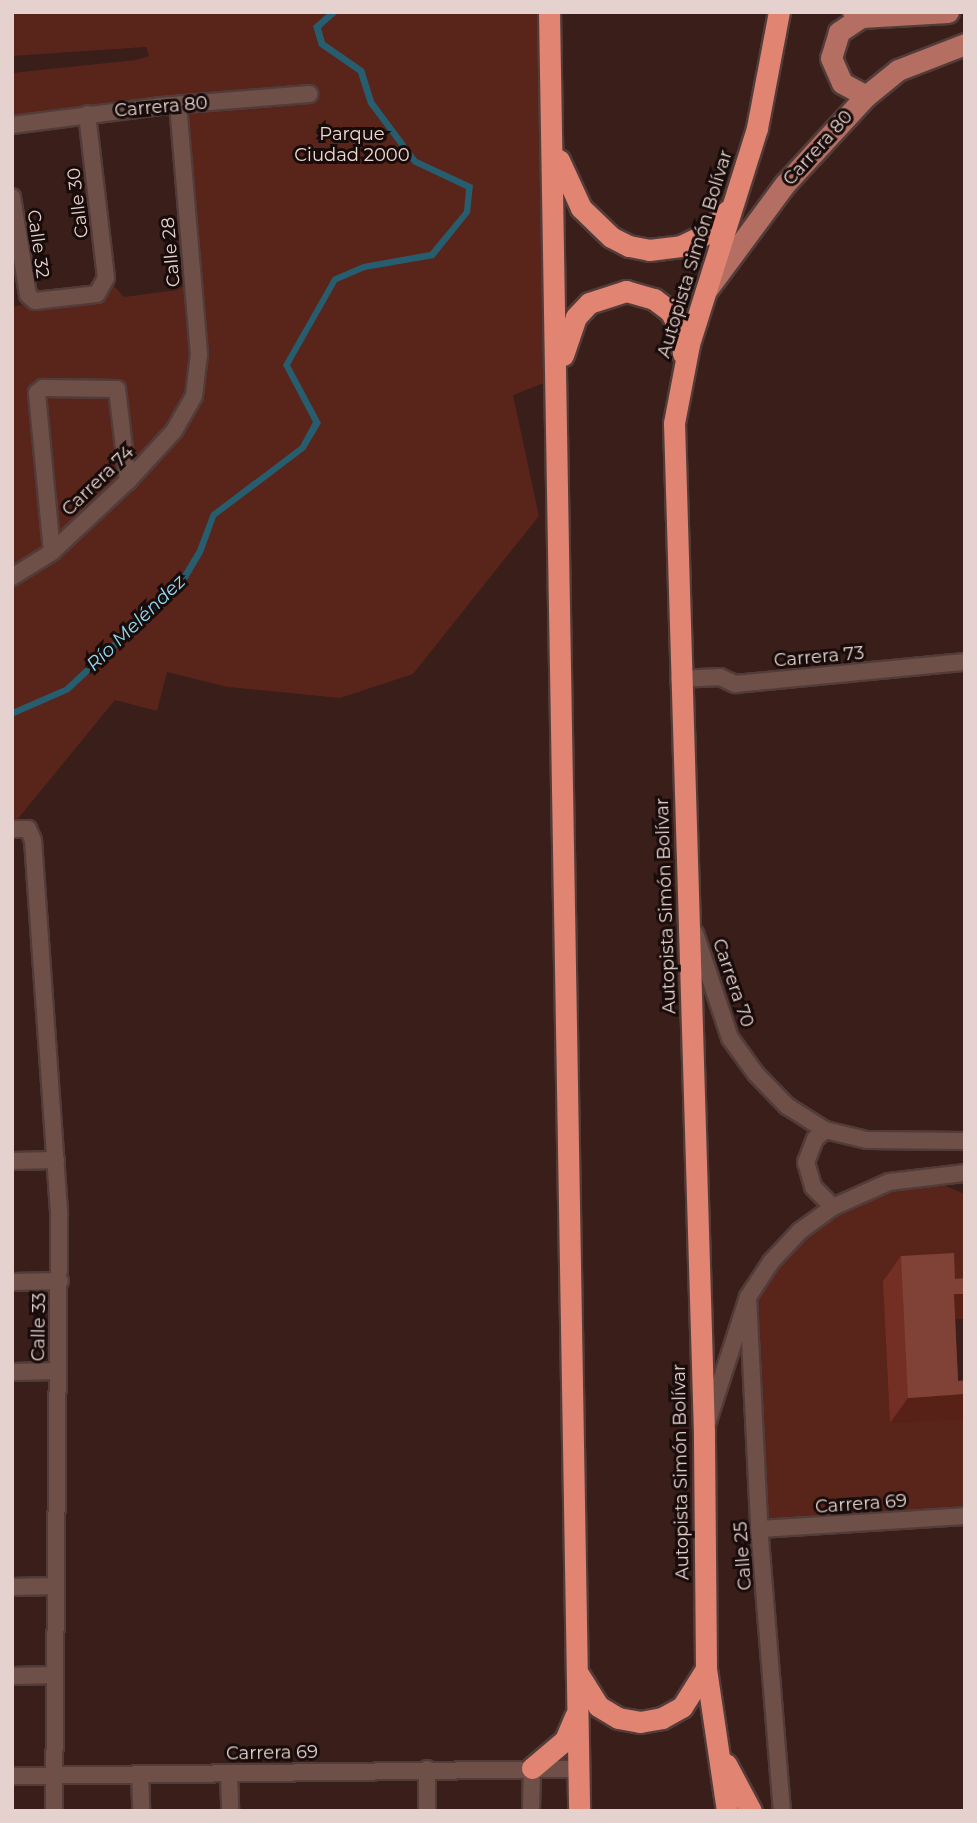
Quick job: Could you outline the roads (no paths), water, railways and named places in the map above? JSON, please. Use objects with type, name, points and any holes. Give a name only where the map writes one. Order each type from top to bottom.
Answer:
[{"type":"highway","points":[[549,12],[579,1811]]},
{"type":"highway","name":"Autopista Simón Bolívar","points":[[727,1811],[714,1740],[706,1668],[704,1433],[691,920],[679,679],[677,401],[704,293],[757,128],[779,12]]},
{"type":"highway","points":[[553,141],[581,208],[611,237],[640,248],[669,249],[701,237],[723,219],[739,186]]},
{"type":"highway","points":[[556,379],[568,334],[582,310],[606,294],[636,292],[663,304],[680,329],[683,348],[677,401]]},
{"type":"highway","points":[[575,1666],[598,1706],[618,1717],[640,1722],[662,1718],[682,1707],[706,1668]]},
{"type":"highway","points":[[532,1768],[565,1740],[576,1711]]},
{"type":"highway","points":[[714,1740],[751,1811]]},
{"type":"main road","points":[[866,96],[842,83],[831,58],[839,32],[857,14],[948,12]]},
{"type":"main road","name":"Carrera 80","points":[[704,293],[785,184],[866,96],[898,70],[965,44]]},
{"type":"street","name":"Carrera 80","points":[[12,125],[87,114],[310,94]]},
{"type":"street","name":"Calle 28","points":[[178,105],[199,354],[194,396]]},
{"type":"street","name":"Calle 30","points":[[27,295],[35,301],[97,294],[104,288],[87,114]]},
{"type":"street","name":"Calle 32","points":[[12,197],[27,295]]},
{"type":"street","points":[[52,552],[37,393],[43,388],[117,389],[128,481]]},
{"type":"street","name":"Carrera 74","points":[[12,577],[52,552],[128,481],[174,431],[194,396]]},
{"type":"street","name":"Carrera 73","points":[[679,679],[720,677],[735,684],[965,662]]},
{"type":"street","name":"Calle 33","points":[[12,829],[28,829],[33,845],[56,1160],[60,1280],[54,1811]]},
{"type":"street","name":"Carrera 70","points":[[691,920],[716,1006],[742,1056],[771,1091],[825,1130],[867,1140],[965,1141]]},
{"type":"street","points":[[825,1130],[815,1139],[806,1162],[813,1187],[833,1207]]},
{"type":"street","points":[[12,1161],[56,1160]]},
{"type":"street","points":[[704,1433],[748,1297],[771,1262],[800,1231],[833,1207],[889,1182],[965,1173]]},
{"type":"street","points":[[12,1282],[60,1280]]},
{"type":"street","name":"Calle 25","points":[[748,1297],[760,1529],[782,1811]]},
{"type":"street","points":[[12,1372],[58,1371]]},
{"type":"street","name":"Carrera 69","points":[[760,1529],[965,1516]]},
{"type":"street","points":[[12,1587],[56,1586]]},
{"type":"street","points":[[12,1676],[55,1675]]},
{"type":"street","points":[[531,1811],[532,1768]]},
{"type":"street","points":[[427,1769],[427,1811]]},
{"type":"street","name":"Carrera 69","points":[[12,1776],[578,1769]]},
{"type":"street","points":[[140,1774],[141,1811]]},
{"type":"street","points":[[229,1774],[230,1811]]},
{"type":"water","name":"Río Meléndez","points":[[329,12],[339,12],[321,28],[325,42],[364,69],[374,101],[417,159],[473,185],[470,213],[434,258],[365,270],[337,282],[290,365],[321,423],[305,450],[216,517],[203,553],[184,585],[69,692],[12,717],[12,710],[65,687],[179,580],[197,550],[211,513],[300,446],[313,422],[283,365],[333,277],[363,264],[430,252],[464,211],[466,189],[413,164],[368,104],[358,73],[319,46],[313,26]]},
{"type":"park label","name":"Parque Ciudad 2000","points":[[352,145]]}]
